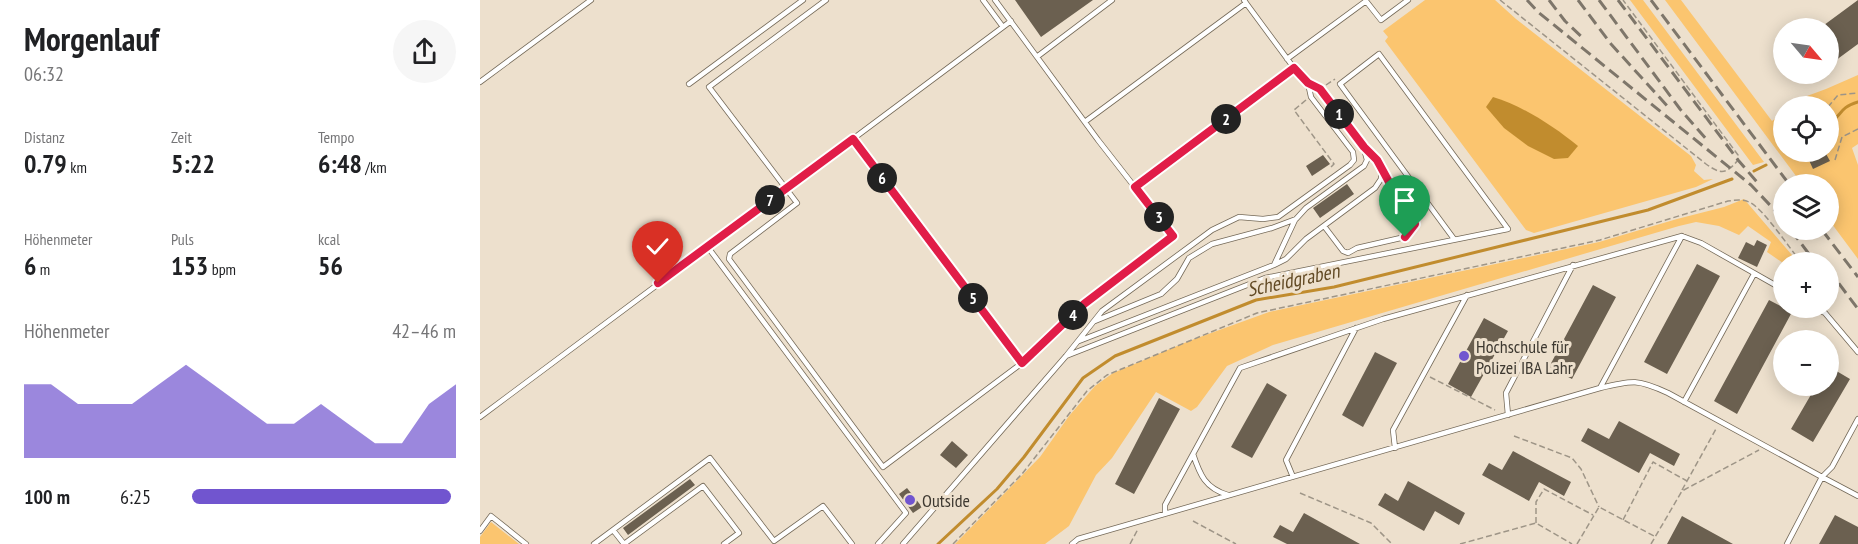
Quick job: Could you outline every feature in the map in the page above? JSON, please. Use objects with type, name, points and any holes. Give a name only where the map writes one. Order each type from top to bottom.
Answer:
[{"type":"lane","points":[[480,82],[591,0]]},
{"type":"lane","points":[[689,84],[803,0]]},
{"type":"lane","points":[[826,0],[709,87],[797,203],[730,254],[729,259],[883,467],[1022,363],[1084,304],[1173,236],[995,0]]},
{"type":"lane","points":[[983,0],[1003,27]]},
{"type":"lane","points":[[1038,57],[1112,0]]},
{"type":"lane","points":[[1287,59],[1366,1],[1381,20],[1408,0]]},
{"type":"lane","points":[[1086,121],[1245,1],[1294,68],[1308,83],[1320,89],[1364,147],[1377,160],[1382,171],[1411,210],[1415,224],[1405,237],[1358,248],[1348,253],[1343,251],[1324,226]]},
{"type":"lane","points":[[480,417],[1011,21]]},
{"type":"lane","points":[[1066,356],[1265,278],[1508,229],[1379,54],[1340,84],[1454,239]]},
{"type":"lane","points":[[1135,187],[1294,68]]},
{"type":"lane","points":[[903,544],[1066,356],[1102,311],[1212,230],[1239,217],[1263,219],[1278,217],[1350,165],[1354,160],[1353,152],[1311,97],[1308,83]]},
{"type":"lane","points":[[853,139],[1022,363]]},
{"type":"lane","points":[[1274,265],[1296,219],[1306,208],[1364,166],[1367,160],[1364,147]]},
{"type":"lane","points":[[1077,342],[1286,259],[1306,239],[1375,188],[1381,179],[1382,171]]},
{"type":"lane","points":[[1093,321],[1161,294],[1177,279],[1189,258],[1212,244],[1296,219]]},
{"type":"lane","points":[[1600,388],[1682,236]]},
{"type":"lane","points":[[1165,514],[1165,505],[1239,368],[1356,328],[1682,236],[1701,243],[1773,284]]},
{"type":"lane","points":[[707,246],[906,513],[878,544]]},
{"type":"lane","points":[[1508,415],[1506,393],[1573,265]]},
{"type":"lane","points":[[1684,402],[1754,274]]},
{"type":"lane","points":[[1395,448],[1393,430],[1467,295]]},
{"type":"lane","points":[[1829,318],[1858,352]]},
{"type":"lane","points":[[1293,477],[1286,460],[1356,328]]},
{"type":"lane","points":[[1072,544],[1078,539],[1629,381],[1648,384],[1684,402],[1858,496]]},
{"type":"lane","points":[[1787,544],[1822,477],[1832,467],[1858,419]]},
{"type":"lane","points":[[1193,454],[1200,474],[1207,484],[1229,496]]},
{"type":"lane","points":[[594,544],[601,542],[613,530],[710,458],[774,542],[823,506],[852,544]]},
{"type":"lane","points":[[613,530],[624,544],[703,486],[739,533],[724,544]]},
{"type":"lane","points":[[480,531],[491,516],[526,544]]},
{"type":"path","points":[[1500,0],[1706,164],[1717,172],[1725,172],[1738,160],[1738,155],[1623,0]]},
{"type":"path","points":[[1836,96],[1858,93]]},
{"type":"path","points":[[1839,147],[1842,137],[1858,129]]},
{"type":"path","points":[[953,544],[1022,474],[1087,391],[1107,375],[1257,313],[1600,240],[1728,201],[1750,202],[1759,209],[1793,252]]},
{"type":"path","points":[[1424,373],[1490,409],[1508,415]]},
{"type":"path","points":[[1651,544],[1720,422]]},
{"type":"path","points":[[1514,436],[1572,458],[1581,469],[1599,507],[1655,537]]},
{"type":"path","points":[[1682,491],[1765,447]]},
{"type":"path","points":[[1623,520],[1653,462],[1688,481]]},
{"type":"path","points":[[1536,523],[1536,502],[1544,489],[1593,516]]},
{"type":"path","points":[[1300,493],[1371,523],[1392,544]]},
{"type":"path","points":[[1577,544],[1599,507]]},
{"type":"path","points":[[1130,544],[1142,521]]},
{"type":"path","points":[[1193,521],[1236,544]]},
{"type":"path","points":[[1460,544],[1536,523],[1572,544]]},
{"type":"shaded area","points":[[1425,0],[1495,0],[1691,156],[1696,165],[1694,171],[1704,180],[1713,179],[1696,187],[1534,233],[1526,230],[1385,41],[1388,37],[1383,31]]},
{"type":"shaded area","points":[[1630,0],[1643,0],[1764,162],[1753,165]]},
{"type":"shaded area","points":[[1665,0],[1681,0],[1773,120],[1773,145]]},
{"type":"shaded area","points":[[1858,75],[1858,144],[1852,148],[1858,165],[1858,259],[1839,233],[1839,174],[1795,174],[1786,162],[1839,162],[1839,96],[1807,96]]},
{"type":"shaded area","points":[[1493,97],[1537,117],[1578,146],[1568,158],[1554,159],[1528,146],[1504,128],[1486,107]]},
{"type":"shaded area","points":[[1744,199],[1773,233],[1773,240],[1779,240],[1789,252],[1773,252],[1773,256],[1767,252],[1771,242],[1748,226],[1739,235],[1719,226],[1696,222],[1273,345],[1227,366],[1197,407],[1191,411],[1156,392],[1112,458],[1096,475],[1069,526],[1045,544],[955,544],[1040,457],[1069,416],[1095,386],[1113,373],[1189,341],[1269,312],[1599,242],[1724,207]]},
{"type":"shaded area","points":[[491,522],[519,544],[480,544],[480,537]]},
{"type":"building","points":[[1015,0],[1093,0],[1041,37]]},
{"type":"building","points":[[1858,0],[1858,44],[1839,58],[1839,18],[1834,18]]},
{"type":"building","points":[[1323,155],[1330,164],[1312,176],[1306,166]]},
{"type":"building","points":[[1810,162],[1828,162],[1813,169]]},
{"type":"building","points":[[1347,184],[1354,194],[1320,218],[1313,208]]},
{"type":"building","points":[[1757,240],[1767,245],[1757,267],[1738,258],[1746,242],[1754,246]]},
{"type":"building","points":[[1697,264],[1720,276],[1667,374],[1644,362]]},
{"type":"building","points":[[1593,285],[1616,297],[1572,379],[1549,367]]},
{"type":"building","points":[[1769,300],[1773,302],[1773,318],[1789,318],[1782,330],[1773,330],[1773,347],[1737,414],[1714,401]]},
{"type":"building","points":[[1484,318],[1508,331],[1471,397],[1448,384]]},
{"type":"building","points":[[1375,352],[1397,363],[1363,427],[1342,415]]},
{"type":"building","points":[[1839,372],[1850,379],[1813,442],[1791,429],[1810,396],[1839,396]]},
{"type":"building","points":[[1267,383],[1287,395],[1252,458],[1231,447]]},
{"type":"building","points":[[1159,398],[1180,409],[1134,494],[1115,484]]},
{"type":"building","points":[[1619,421],[1680,454],[1674,466],[1650,453],[1639,473],[1581,441],[1588,428],[1609,439]]},
{"type":"building","points":[[952,441],[968,455],[956,468],[940,455]]},
{"type":"building","points":[[1513,451],[1571,482],[1564,496],[1539,482],[1529,501],[1482,475],[1489,463],[1502,470]]},
{"type":"building","points":[[690,479],[695,485],[628,535],[623,528]]},
{"type":"building","points":[[1408,481],[1465,513],[1459,525],[1435,511],[1424,531],[1378,505],[1385,493],[1398,501]]},
{"type":"building","name":"Outside","points":[[907,488],[922,507],[913,513],[899,494]]},
{"type":"building","points":[[1304,513],[1360,544],[1287,544],[1273,537],[1280,525],[1293,532]]},
{"type":"building","points":[[1835,515],[1858,527],[1858,544],[1819,544]]},
{"type":"building","points":[[1682,516],[1733,544],[1667,544]]},
{"type":"waterway","name":"Scheidgraben","points":[[1839,114],[1847,107],[1858,102]]},
{"type":"waterway","name":"Scheidgraben","points":[[1754,171],[1766,165]]},
{"type":"waterway","name":"Scheidgraben","points":[[938,544],[997,489],[1083,378],[1115,356],[1256,300],[1334,287],[1648,210],[1732,179]]},
{"type":"railway","points":[[1527,0],[1538,12],[1751,185],[1773,208]]},
{"type":"railway","points":[[1549,0],[1565,21],[1585,40]]},
{"type":"railway","points":[[1578,0],[1611,44],[1670,109]]},
{"type":"railway","points":[[1599,0],[1680,109],[1707,140]]},
{"type":"railway","points":[[1618,0],[1757,182]]},
{"type":"railway","points":[[1651,0],[1782,174]]},
{"type":"railway","points":[[1798,240],[1808,252]]},
{"type":"railway","points":[[1830,240],[1858,277]]},
{"type":"railway","points":[[1839,284],[1858,309]]},
{"type":"place","name":"Hochschule für Polizei IBA Lahr","points":[[1464,356]]},
{"type":"place","name":"Outside","points":[[910,500]]},
{"type":"route","points":[[658,283],[853,139],[1022,363],[1084,304],[1173,236],[1135,187],[1294,68],[1308,83],[1320,89],[1364,147],[1377,160],[1389,182],[1411,210],[1415,224],[1405,237]]}]
